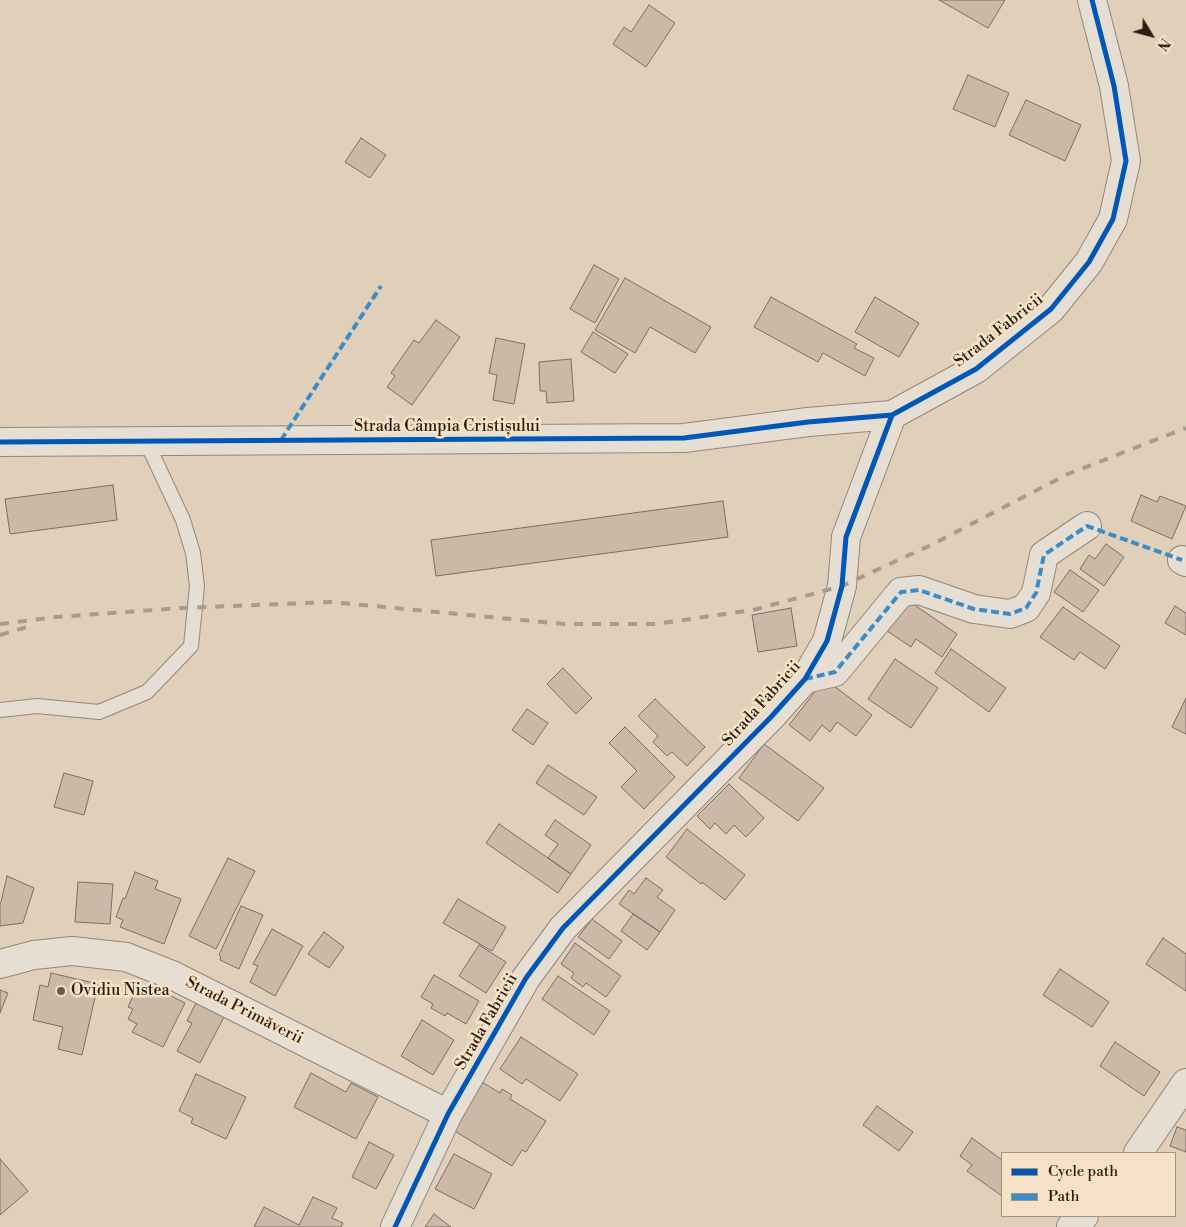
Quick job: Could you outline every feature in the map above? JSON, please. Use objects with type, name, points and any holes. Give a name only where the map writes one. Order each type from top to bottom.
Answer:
[{"type":"street","name":"Strada Fabricii","points":[[395,1227],[448,1114],[526,978],[563,928],[764,724],[804,679],[827,641],[842,586],[846,537],[892,415],[976,370],[1051,309],[1089,262],[1113,219],[1126,161],[1114,86],[1092,0]]},
{"type":"street","name":"Strada Câmpia Cristișului","points":[[0,442],[684,438],[808,422],[892,415]]},
{"type":"street","points":[[804,679],[835,672],[901,592],[919,590],[974,610],[1010,614],[1026,608],[1036,593],[1044,555],[1087,526]]},
{"type":"street","name":"Strada Primăverii","points":[[0,964],[34,955],[72,950],[126,957],[172,975],[448,1114]]},
{"type":"street","points":[[1139,1152],[1186,1083]]},
{"type":"street","points":[[1071,1227],[1083,1217]]},
{"type":"lane","points":[[0,710],[37,706],[99,712],[147,692],[191,646],[197,586],[194,552],[184,520],[146,441]]},
{"type":"building","points":[[939,0],[1005,0],[988,28]]},
{"type":"building","points":[[649,5],[675,23],[646,67],[613,44],[624,27],[631,32]]},
{"type":"building","points":[[968,75],[1009,93],[995,127],[953,109]]},
{"type":"building","points":[[1026,100],[1081,125],[1065,161],[1009,135]]},
{"type":"building","points":[[361,138],[386,155],[370,178],[345,162]]},
{"type":"building","points":[[594,265],[619,279],[595,323],[570,309]]},
{"type":"building","points":[[625,278],[711,327],[695,353],[650,327],[635,353],[595,330]]},
{"type":"building","points":[[771,297],[857,344],[854,348],[874,358],[865,376],[823,353],[818,362],[754,327]]},
{"type":"building","points":[[875,297],[919,323],[899,357],[855,332]]},
{"type":"building","points":[[436,320],[460,337],[412,405],[387,387],[395,376],[391,373],[414,340],[419,343]]},
{"type":"building","points":[[593,332],[628,354],[615,373],[581,352]]},
{"type":"building","points":[[496,338],[525,344],[514,404],[493,400],[497,375],[489,373]]},
{"type":"building","points":[[571,359],[574,401],[547,403],[546,391],[540,391],[539,362]]},
{"type":"building","points":[[113,485],[117,520],[10,534],[5,499]]},
{"type":"building","points":[[1141,495],[1157,502],[1160,496],[1186,506],[1172,539],[1131,521]]},
{"type":"building","points":[[723,501],[728,537],[436,576],[431,540]]},
{"type":"building","points":[[1106,544],[1124,557],[1104,586],[1080,569],[1089,555],[1095,559]]},
{"type":"building","points":[[1070,570],[1099,590],[1083,612],[1054,592]]},
{"type":"building","points":[[900,595],[957,634],[942,657],[916,639],[911,647],[877,624]]},
{"type":"building","points":[[1175,606],[1186,613],[1186,635],[1165,623]]},
{"type":"building","points":[[1063,607],[1120,646],[1105,669],[1080,652],[1074,660],[1040,637]]},
{"type":"building","points":[[791,608],[797,646],[758,652],[752,615]]},
{"type":"building","points":[[951,649],[1006,688],[989,712],[935,673]]},
{"type":"building","points":[[895,659],[938,688],[911,728],[868,699]]},
{"type":"building","points":[[563,668],[592,698],[576,714],[547,684]]},
{"type":"building","points":[[825,679],[872,715],[856,736],[837,722],[830,732],[822,725],[810,741],[789,725]]},
{"type":"building","points":[[1186,698],[1186,734],[1172,727]]},
{"type":"building","points":[[655,699],[705,747],[687,766],[672,752],[667,756],[653,742],[658,736],[638,716]]},
{"type":"building","points":[[527,709],[548,723],[533,745],[512,730]]},
{"type":"building","points":[[625,727],[675,777],[644,809],[621,787],[637,771],[609,743]]},
{"type":"building","points":[[764,744],[824,788],[798,821],[739,778]]},
{"type":"building","points":[[548,765],[597,797],[584,815],[536,783]]},
{"type":"building","points":[[64,773],[93,781],[84,815],[54,807]]},
{"type":"building","points":[[729,784],[764,818],[746,837],[734,825],[726,834],[715,823],[710,829],[697,816]]},
{"type":"building","points":[[555,820],[591,845],[571,874],[548,858],[558,844],[545,835]]},
{"type":"building","points":[[499,824],[571,874],[558,893],[486,843]]},
{"type":"building","points":[[687,829],[745,875],[725,900],[666,857]]},
{"type":"building","points":[[228,858],[255,871],[216,949],[189,936]]},
{"type":"building","points":[[135,872],[158,881],[155,889],[181,899],[164,944],[120,927],[123,920],[116,917]]},
{"type":"building","points":[[7,876],[34,888],[23,923],[0,926],[0,903]]},
{"type":"building","points":[[646,878],[663,890],[657,897],[675,910],[660,932],[619,904],[629,890],[634,894]]},
{"type":"building","points":[[78,882],[113,884],[110,924],[75,922]]},
{"type":"building","points":[[458,899],[506,927],[492,951],[443,923]]},
{"type":"building","points":[[241,906],[263,915],[239,969],[220,960],[221,957],[219,955]]},
{"type":"building","points":[[633,914],[660,932],[647,950],[621,931]]},
{"type":"building","points":[[592,919],[622,941],[609,959],[578,937]]},
{"type":"building","points":[[272,929],[303,946],[275,996],[250,982],[258,966],[253,964]]},
{"type":"building","points":[[324,932],[344,947],[329,968],[308,954]]},
{"type":"building","points":[[1163,938],[1186,954],[1186,991],[1146,964]]},
{"type":"building","points":[[575,943],[621,976],[606,997],[586,983],[583,987],[571,978],[574,973],[561,964]]},
{"type":"building","points":[[479,945],[506,962],[486,993],[459,976]]},
{"type":"building","points":[[1060,969],[1109,1002],[1092,1027],[1043,995]]},
{"type":"building","points":[[51,973],[98,984],[82,1055],[58,1049],[63,1027],[33,1020],[40,985],[48,987]]},
{"type":"building","points":[[434,975],[479,1001],[466,1024],[447,1013],[445,1016],[431,1008],[433,1004],[421,997]]},
{"type":"building","points":[[558,976],[610,1011],[594,1035],[542,999]]},
{"type":"building","points":[[138,985],[153,993],[155,988],[185,1003],[163,1047],[132,1032],[137,1024],[128,1019],[133,1009],[128,1007]]},
{"type":"building","points":[[0,990],[8,993],[0,1013]]},
{"type":"building","points":[[196,1003],[224,1017],[200,1063],[177,1051],[192,1023],[187,1021]]},
{"type":"building","points":[[422,1020],[454,1040],[433,1075],[401,1056]]},
{"type":"building","points":[[521,1037],[578,1074],[560,1101],[526,1079],[522,1084],[500,1069]]},
{"type":"building","points":[[1115,1042],[1160,1072],[1144,1096],[1100,1066]]},
{"type":"building","points":[[311,1073],[346,1092],[351,1083],[378,1097],[356,1139],[294,1107]]},
{"type":"building","points":[[196,1074],[246,1097],[226,1139],[191,1123],[193,1118],[179,1111]]},
{"type":"building","points":[[482,1082],[500,1093],[502,1089],[512,1095],[510,1099],[546,1121],[526,1152],[522,1150],[512,1166],[453,1130]]},
{"type":"building","points":[[877,1106],[913,1132],[899,1151],[863,1125]]},
{"type":"building","points":[[1177,1127],[1186,1130],[1186,1152],[1170,1146]]},
{"type":"building","points":[[972,1138],[1001,1159],[1001,1195],[967,1171],[972,1165],[960,1156]]},
{"type":"building","points":[[369,1142],[394,1155],[376,1189],[352,1177]]},
{"type":"building","points":[[454,1154],[492,1174],[474,1209],[435,1189]]},
{"type":"building","points":[[0,1159],[28,1191],[0,1215]]},
{"type":"building","points":[[313,1197],[337,1208],[332,1218],[343,1223],[341,1227],[254,1227],[264,1207],[299,1225]]},
{"type":"building","points":[[434,1214],[451,1227],[425,1227]]},
{"type":"railway","points":[[0,624],[56,617],[182,608],[331,602],[564,624],[655,624],[753,610],[842,586],[931,545],[1068,474],[1186,428]]},
{"type":"railway","points":[[0,635],[30,626]]},
{"type":"marked path","points":[[281,440],[381,286]]},
{"type":"marked path","points":[[805,679],[835,672],[901,592],[919,590],[974,609],[1010,614],[1026,608],[1036,593],[1044,555],[1087,526],[1182,560]]},
{"type":"cycle path","points":[[395,1227],[448,1114],[526,978],[563,928],[771,717],[805,679],[827,641],[842,586],[846,537],[892,415],[976,369],[1051,309],[1089,262],[1113,219],[1126,161],[1114,86],[1092,0]]},
{"type":"cycle path","points":[[0,442],[684,438],[808,422],[892,415]]},
{"type":"place","name":"Ovidiu Nistea","points":[[61,991]]}]
